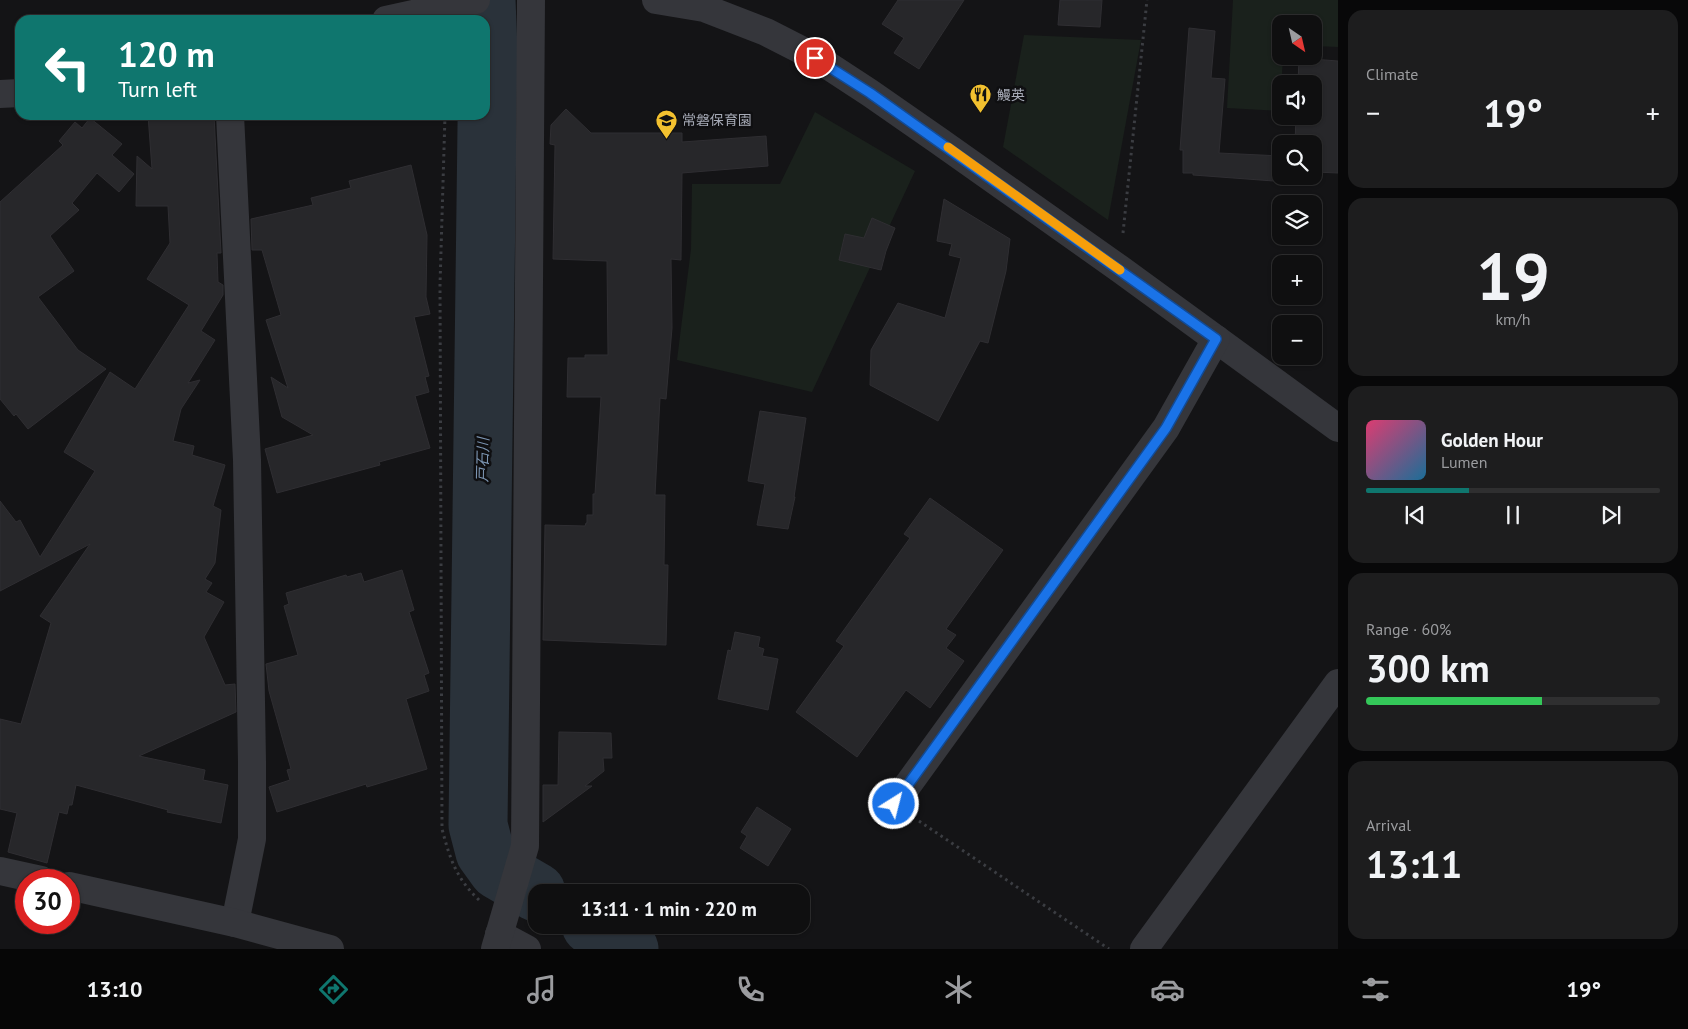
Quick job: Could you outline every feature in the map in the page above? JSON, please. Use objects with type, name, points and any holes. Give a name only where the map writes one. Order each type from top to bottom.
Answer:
[{"type":"street","points":[[527,949],[500,931],[525,846],[531,0]]},
{"type":"street","points":[[656,0],[705,4],[766,32],[815,58],[870,93],[1120,269],[1338,428]]},
{"type":"street","points":[[408,15],[466,2]]},
{"type":"street","points":[[0,94],[15,93]]},
{"type":"street","points":[[230,120],[247,460],[252,762],[252,839],[235,923]]},
{"type":"street","points":[[894,804],[1166,428],[1216,339]]},
{"type":"street","points":[[1144,949],[1338,683]]},
{"type":"street","points":[[0,871],[15,874]]},
{"type":"street","points":[[80,888],[235,923],[330,949]]},
{"type":"path","points":[[1120,269],[1147,0]]},
{"type":"path","points":[[445,120],[440,285],[442,829],[452,863],[467,889],[500,931]]},
{"type":"path","points":[[894,804],[1109,949]]},
{"type":"shaded area","points":[[1233,0],[1338,0],[1338,47],[1322,46],[1322,15],[1272,15],[1272,65],[1283,65],[1282,75],[1272,75],[1272,111],[1227,108]]},
{"type":"shaded area","points":[[1024,35],[1141,40],[1108,220],[1003,147]]},
{"type":"shaded area","points":[[815,112],[915,171],[812,392],[677,360],[691,249],[692,184],[780,184]]},
{"type":"building","points":[[898,0],[964,0],[919,69],[894,53],[904,38],[882,24]]},
{"type":"building","points":[[1060,0],[1102,0],[1100,27],[1058,25]]},
{"type":"building","points":[[1189,28],[1215,31],[1211,78],[1225,79],[1219,153],[1272,156],[1272,181],[1183,173],[1183,150],[1180,150]]},
{"type":"building","points":[[1322,60],[1338,61],[1338,173],[1322,172],[1322,135],[1295,135],[1296,125],[1322,125],[1322,75],[1298,75],[1299,65],[1322,65]]},
{"type":"building","points":[[566,109],[591,133],[682,133],[682,142],[766,136],[768,166],[682,173],[681,260],[671,259],[672,328],[666,399],[660,398],[655,495],[665,495],[664,565],[668,565],[666,645],[543,640],[545,525],[585,526],[587,515],[593,515],[593,494],[595,494],[601,397],[567,397],[568,358],[585,358],[585,355],[608,355],[607,261],[553,259],[555,145],[550,144],[551,125]]},
{"type":"building","points":[[88,120],[92,120],[122,144],[112,155],[134,174],[119,192],[97,173],[72,203],[79,210],[50,236],[74,271],[38,297],[78,350],[106,369],[28,429],[0,399],[0,202],[63,145],[59,141],[75,122],[82,128]]},
{"type":"building","points":[[148,120],[214,120],[221,253],[217,253],[218,282],[223,285],[223,295],[201,331],[215,340],[188,383],[200,380],[181,409],[173,441],[194,446],[192,455],[225,465],[213,506],[221,510],[215,563],[205,579],[212,583],[206,592],[224,602],[204,637],[225,685],[235,684],[236,712],[139,756],[205,770],[203,780],[228,785],[221,823],[167,812],[168,810],[76,785],[72,805],[69,805],[67,814],[59,812],[47,863],[8,852],[17,813],[0,809],[0,719],[21,724],[51,623],[40,616],[90,544],[0,591],[0,501],[16,522],[20,520],[40,557],[95,471],[64,452],[110,372],[135,389],[189,305],[147,279],[170,243],[168,206],[136,206],[137,156],[152,169]]},
{"type":"building","points":[[411,165],[427,235],[426,297],[430,314],[414,317],[429,376],[425,377],[429,392],[415,396],[430,448],[379,462],[380,465],[277,493],[265,449],[313,435],[282,417],[271,377],[288,388],[266,320],[281,315],[262,250],[252,250],[251,219],[313,205],[311,198],[351,188],[349,181]]},
{"type":"building","points":[[944,199],[1010,239],[1006,271],[988,343],[980,341],[938,421],[870,385],[871,350],[898,303],[945,318],[961,258],[949,255],[952,244],[937,241]]},
{"type":"building","points":[[872,218],[895,228],[881,270],[839,260],[845,234],[864,238]]},
{"type":"building","points":[[760,411],[806,418],[795,497],[788,529],[757,525],[765,484],[748,481]]},
{"type":"building","points":[[930,498],[1003,550],[946,629],[956,635],[946,648],[964,661],[930,708],[906,690],[857,757],[796,712],[844,646],[836,641],[910,538],[904,534]]},
{"type":"building","points":[[402,570],[414,610],[409,612],[429,673],[424,675],[429,691],[406,699],[427,769],[367,787],[366,784],[277,812],[269,787],[290,780],[287,770],[291,769],[269,691],[266,664],[298,655],[284,606],[289,604],[286,593],[346,575],[347,577],[361,573],[364,582]]},
{"type":"building","points":[[735,632],[760,637],[758,647],[764,649],[762,656],[778,659],[768,710],[718,699],[728,650],[731,651]]},
{"type":"building","points":[[559,732],[611,733],[612,758],[603,758],[604,771],[585,786],[592,786],[543,822],[543,785],[558,785]]},
{"type":"building","points":[[757,807],[791,829],[768,866],[740,848],[747,836],[741,832]]},
{"type":"waterway","name":"戸石川","points":[[486,0],[487,15]]},
{"type":"waterway","name":"戸石川","points":[[487,120],[478,825],[485,852],[498,870],[528,887]]},
{"type":"waterway","name":"戸石川","points":[[605,934],[629,949]]},
{"type":"slow traffic","points":[[948,147],[1120,270]]},
{"type":"place","name":"鰻英","points":[[981,114]]},
{"type":"place","name":"常磐保育園","points":[[666,139]]},
{"type":"route","points":[[815,58],[870,93],[1216,339],[1166,428],[894,804]]}]
